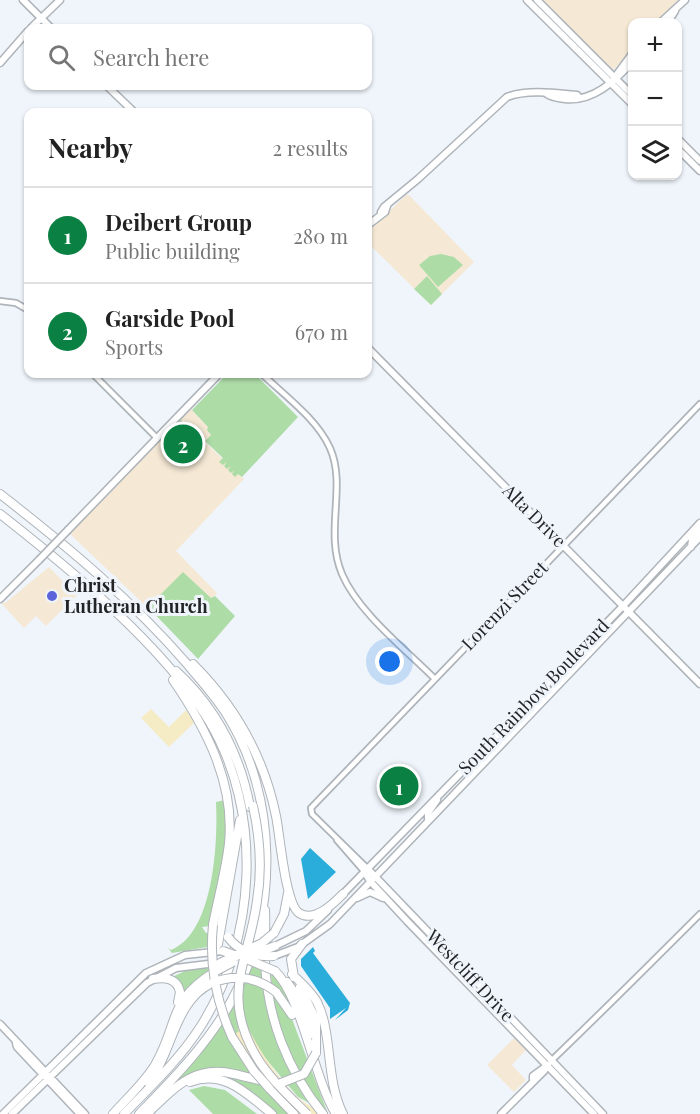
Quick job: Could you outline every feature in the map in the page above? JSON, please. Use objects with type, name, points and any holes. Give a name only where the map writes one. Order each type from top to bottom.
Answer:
[{"type":"highway","points":[[0,494],[92,567],[214,687],[232,711],[252,744],[273,805],[287,882],[295,908],[306,915],[318,913],[343,894]]},
{"type":"highway","points":[[0,514],[80,580],[193,687],[213,712],[235,755],[252,806],[256,851],[255,888],[236,969],[236,1012],[243,1039],[256,1063],[302,1114]]},
{"type":"highway","points":[[157,630],[226,713],[250,763],[264,822],[265,966],[272,1015],[291,1066],[323,1114]]},
{"type":"highway","points":[[124,1114],[175,1061],[198,1031],[216,998],[229,967],[239,930],[244,897],[246,853],[242,813],[228,762],[212,727],[194,699],[140,638]]},
{"type":"highway","points":[[153,652],[202,727],[218,762],[227,794],[229,843],[213,925],[214,978],[221,1010],[232,1037],[254,1071],[294,1114]]},
{"type":"highway","points":[[187,664],[206,691],[231,737],[243,766],[259,849],[259,884],[255,913],[240,972],[241,1015],[249,1042],[264,1069],[307,1114]]},
{"type":"highway","points":[[211,951],[218,944],[242,813]]},
{"type":"highway","points":[[170,1026],[184,997],[216,971],[244,957],[274,933],[285,909],[287,882]]},
{"type":"highway","points":[[139,1114],[195,1054],[233,998],[251,956],[265,886]]},
{"type":"highway","points":[[223,914],[228,937],[244,957]]},
{"type":"highway","points":[[150,1111],[181,1082],[203,1072],[223,1071],[281,1083],[304,1074],[316,1053],[318,1037],[315,1015],[292,974],[291,959],[302,944]]},
{"type":"highway","points":[[220,963],[275,946]]},
{"type":"highway","points":[[223,951],[244,957],[274,971],[291,986],[304,1006],[313,1030],[316,1053]]},
{"type":"highway","points":[[244,957],[274,956]]},
{"type":"highway","points":[[274,971],[288,991],[322,1088],[336,1114]]},
{"type":"highway","points":[[292,974],[311,993],[321,1011],[331,1082],[343,1114]]},
{"type":"highway","points":[[141,1096],[164,1059],[186,1005],[199,990],[213,982],[244,978],[261,982],[276,992],[291,1012],[330,1114]]},
{"type":"highway","points":[[113,1114],[153,1068],[180,996],[180,989],[171,980],[153,979]]},
{"type":"highway","points":[[150,1111],[185,1084],[211,1078],[234,1084],[272,1114]]},
{"type":"main road","points":[[23,0],[47,24]]},
{"type":"main road","points":[[36,24],[60,0]]},
{"type":"main road","points":[[527,0],[628,91]]},
{"type":"main road","points":[[537,0],[628,98]]},
{"type":"main road","points":[[669,18],[685,0]]},
{"type":"main road","points":[[0,63],[24,37]]},
{"type":"main road","points":[[613,80],[628,60]]},
{"type":"main road","points":[[547,94],[555,98],[577,100],[597,93],[628,66]]},
{"type":"main road","points":[[111,90],[130,108]]},
{"type":"main road","points":[[372,221],[381,209],[387,206],[501,100],[522,93],[571,94],[579,98]]},
{"type":"main road","points":[[555,98],[571,94]]},
{"type":"main road","points":[[682,143],[700,161]]},
{"type":"main road","points":[[682,153],[700,171]]},
{"type":"main road","name":"Alta Drive","points":[[372,352],[700,684]]},
{"type":"main road","points":[[0,599],[215,378]]},
{"type":"main road","name":"South Rainbow Boulevard","points":[[275,946],[313,926],[623,606],[700,522]]},
{"type":"main road","points":[[692,547],[692,540],[700,530]]},
{"type":"main road","name":"South Rainbow Boulevard","points":[[274,956],[302,944],[328,926],[630,613],[700,537]]},
{"type":"main road","points":[[428,820],[428,813],[442,792]]},
{"type":"main road","name":"Westcliff Drive","points":[[365,870],[407,921],[459,969],[594,1114]]},
{"type":"main road","name":"Westcliff Drive","points":[[372,878],[408,910],[448,952],[459,969]]},
{"type":"main road","points":[[349,903],[371,892],[393,905]]},
{"type":"main road","points":[[407,921],[408,910]]},
{"type":"main road","points":[[430,944],[448,952]]},
{"type":"main road","points":[[12,1114],[45,1076],[106,1015],[105,1011],[135,982],[156,966],[184,955],[223,951]]},
{"type":"main road","points":[[3,1114],[83,1043],[94,1027],[153,979],[185,966],[220,963]]},
{"type":"main road","points":[[0,1024],[17,1047],[80,1114]]},
{"type":"main road","points":[[501,1114],[533,1080],[546,1070],[549,1064]]},
{"type":"main road","name":"Westcliff Drive","points":[[549,1064],[603,1114]]},
{"type":"main road","points":[[45,1076],[86,1114]]},
{"type":"street","points":[[0,301],[16,303],[24,308]]},
{"type":"street","points":[[97,378],[157,438]]},
{"type":"street","points":[[266,378],[318,430],[330,448],[335,473],[333,543],[345,582],[363,606],[435,679]]},
{"type":"street","name":"Lorenzi Street","points":[[310,809],[700,404]]},
{"type":"street","name":"Westcliff Drive","points":[[310,809],[312,814],[365,870]]},
{"type":"street","points":[[549,1064],[700,914]]},
{"type":"shaded area","points":[[541,0],[678,0],[662,18],[628,18],[628,55],[613,70]]},
{"type":"shaded area","points":[[406,195],[409,195],[474,262],[431,305],[372,247],[372,228]]},
{"type":"shaded area","points":[[188,406],[208,427],[212,435],[205,442],[244,479],[176,551],[217,593],[176,635],[70,534],[65,533]]},
{"type":"shaded area","points":[[49,567],[77,595],[46,626],[36,616],[24,628],[0,602],[5,603]]},
{"type":"shaded area","points":[[514,1038],[526,1050],[512,1065],[526,1080],[514,1092],[487,1065]]},
{"type":"green space","points":[[441,254],[454,257],[463,265],[438,287],[419,265],[430,256]]},
{"type":"green space","points":[[427,276],[442,294],[431,305],[414,289]]},
{"type":"green space","points":[[223,378],[259,378],[298,417],[242,477],[238,474],[235,477],[232,474],[234,470],[231,473],[228,470],[231,466],[227,469],[224,466],[227,462],[223,465],[219,462],[223,458],[205,441],[211,435],[207,430],[208,427],[192,410]]},
{"type":"green space","points":[[181,420],[204,443],[188,460],[165,437]]},
{"type":"green space","points":[[183,572],[211,598],[215,596],[235,616],[198,659],[148,607]]},
{"type":"green space","points":[[225,800],[225,849],[210,926],[202,927],[206,933],[217,933],[213,946],[172,953],[168,948],[171,950],[185,940],[196,925],[205,906],[214,862],[216,802]]},
{"type":"green space","points":[[263,929],[266,997],[311,1104],[298,1097],[266,1059],[261,1077],[216,1068],[197,1071],[176,1081],[208,1043],[247,980]]},
{"type":"green space","points":[[209,968],[210,971],[182,994],[170,978],[185,971]]},
{"type":"green space","points":[[271,972],[285,987],[293,1010],[289,1011],[328,1114],[305,1086],[287,1049],[272,989]]},
{"type":"green space","points":[[212,1075],[259,1082],[290,1114],[275,1114],[239,1086]]},
{"type":"green space","points":[[204,1086],[225,1090],[257,1114],[213,1114],[189,1090]]},
{"type":"sand","points":[[151,709],[169,727],[186,710],[194,723],[169,747],[141,718]]},
{"type":"sand","points":[[247,1026],[263,1054],[283,1081],[297,1097],[319,1114],[297,1114],[269,1085],[282,1085],[279,1078],[261,1077],[234,1035],[239,1031],[238,1028]]},
{"type":"water","points":[[310,848],[336,872],[308,899],[301,859]]},
{"type":"water","points":[[313,947],[315,951],[313,953],[350,1003],[348,1010],[335,1020],[346,1008],[330,1019],[330,1008],[301,966],[301,959]]},
{"type":"place","name":"Garside Pool","points":[[183,444]]},
{"type":"place","name":"Christ Lutheran Church","points":[[52,596]]},
{"type":"place","name":"Deibert Group","points":[[399,786]]}]
